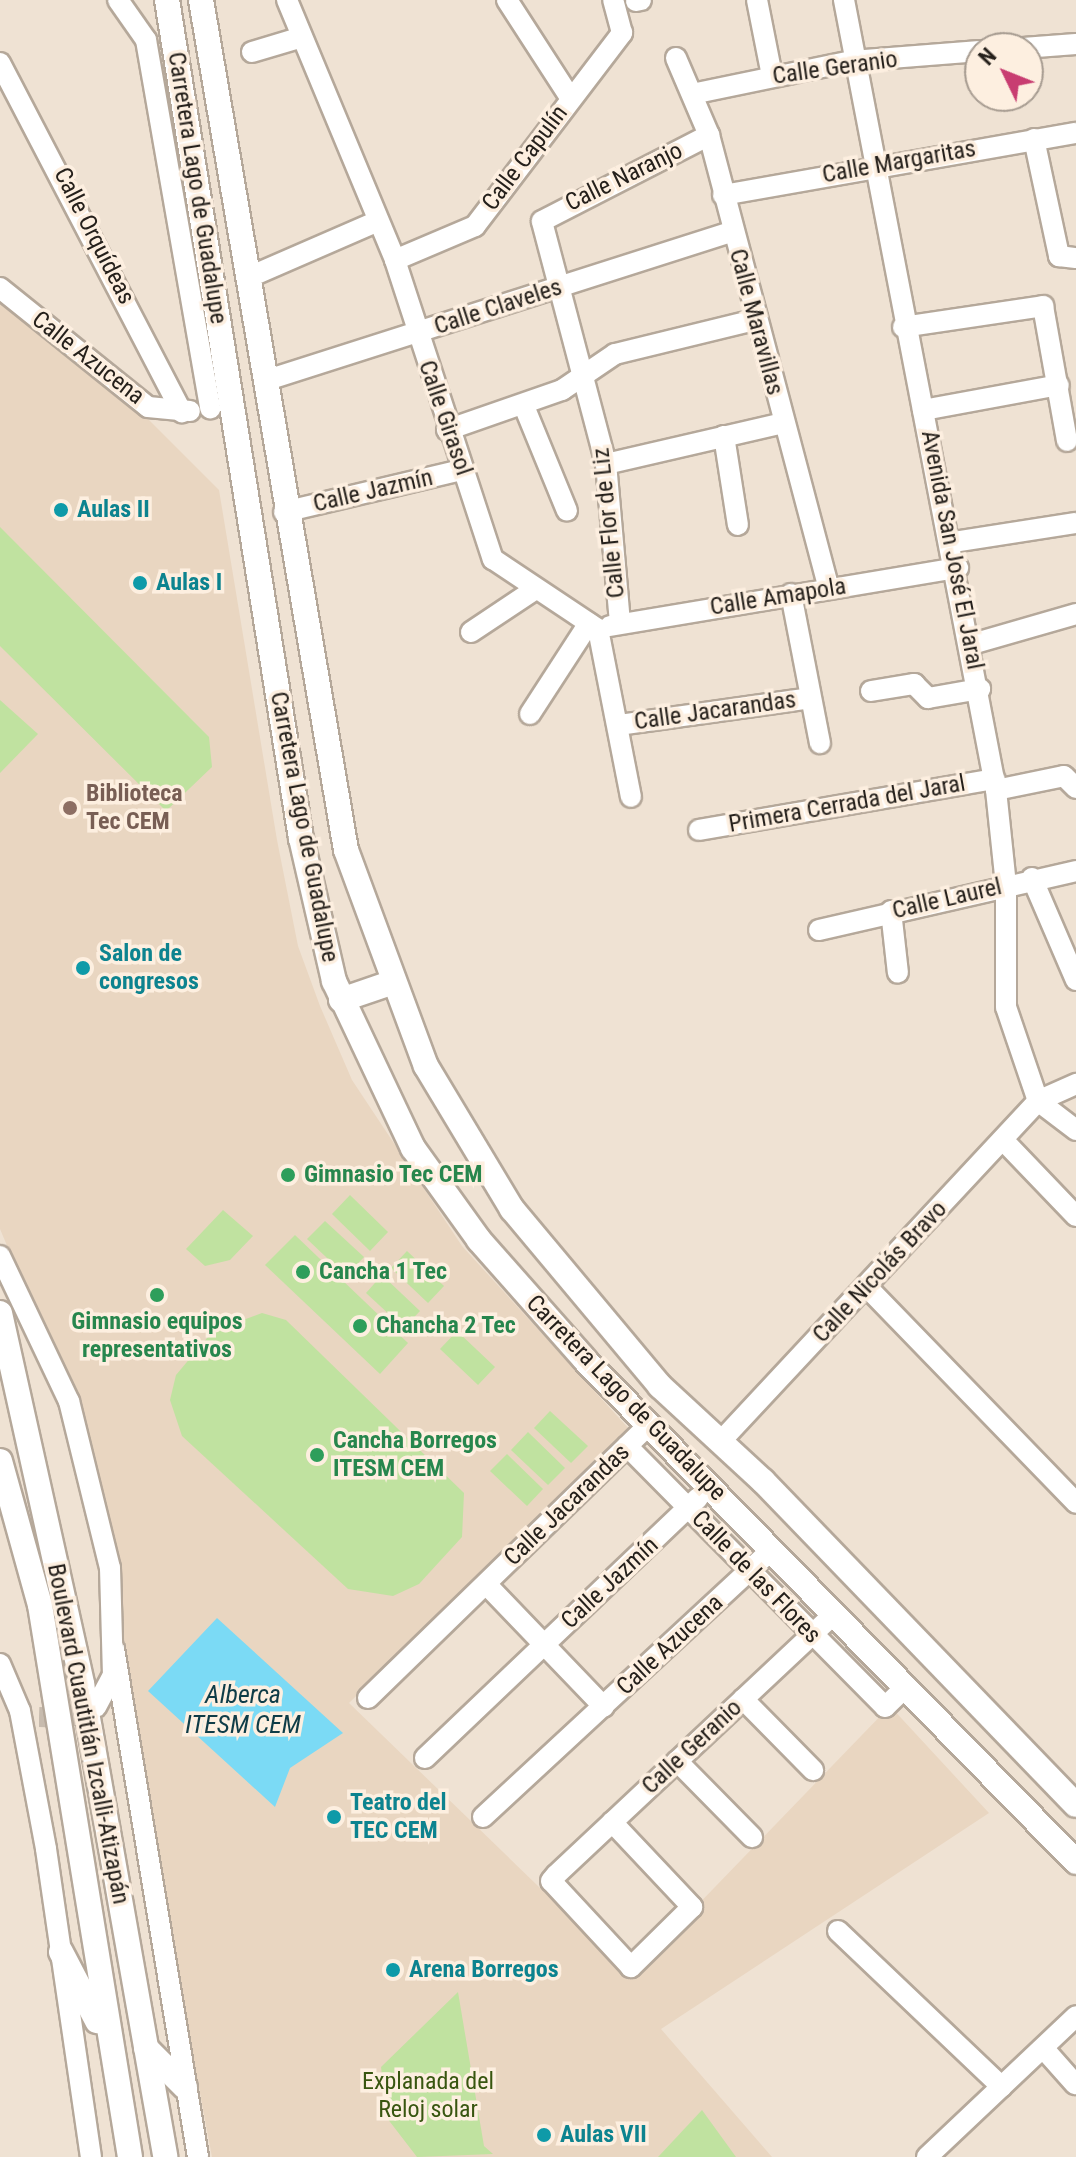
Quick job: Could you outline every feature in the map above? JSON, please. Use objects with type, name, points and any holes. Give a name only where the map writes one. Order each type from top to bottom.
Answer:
[{"type":"main road","name":"Carretera Lago de Guadalupe","points":[[167,0],[223,349],[220,406],[301,838],[341,1000],[413,1148],[444,1196],[648,1426],[907,1686],[1076,1862]]},
{"type":"main road","name":"Carretera Lago de Guadalupe","points":[[201,0],[284,512],[346,850],[391,983],[426,1066],[512,1209],[660,1386],[763,1481],[1076,1805]]},
{"type":"main road","points":[[223,349],[256,341]]},
{"type":"main road","points":[[341,1000],[391,983]]},
{"type":"main road","name":"Boulevard Cuautitlán Izcalli-Atizapán","points":[[0,1313],[46,1512],[165,2157]]},
{"type":"main road","name":"Boulevard Cuautitlán Izcalli-Atizapán","points":[[0,1461],[40,1605],[105,2037],[130,2157]]},
{"type":"main road","points":[[733,1510],[763,1481]]},
{"type":"main road","points":[[14,1513],[35,1498],[46,1512]]},
{"type":"main road","points":[[61,1952],[105,2037]]},
{"type":"main road","points":[[146,2048],[185,2087]]},
{"type":"street","points":[[118,0],[146,40],[220,406]]},
{"type":"street","name":"Calle Girasol","points":[[287,0],[395,260],[447,430],[493,559],[534,590],[594,626]]},
{"type":"street","points":[[507,0],[571,99]]},
{"type":"street","name":"Calle Capulín","points":[[395,260],[475,226],[622,33],[623,20],[613,0]]},
{"type":"street","points":[[757,0],[772,76]]},
{"type":"street","name":"Avenida San José El Jaral","points":[[844,0],[852,61],[903,327],[953,542],[996,785],[1006,885],[1006,1007],[1038,1101]]},
{"type":"street","points":[[146,40],[172,31]]},
{"type":"street","points":[[252,52],[302,37]]},
{"type":"street","points":[[1044,46],[1076,44]]},
{"type":"street","name":"Calle Geranio","points":[[692,94],[852,61],[964,52]]},
{"type":"street","name":"Calle Maravillas","points":[[676,58],[709,135],[731,232],[829,588]]},
{"type":"street","name":"Calle Orquídeas","points":[[0,63],[182,412]]},
{"type":"street","name":"Calle Margaritas","points":[[723,195],[873,166],[1076,133]]},
{"type":"street","name":"Calle Naranjo","points":[[542,221],[709,135]]},
{"type":"street","points":[[1034,139],[1059,256],[1076,258]]},
{"type":"street","points":[[247,278],[378,221]]},
{"type":"street","name":"Calle Flor de Liz","points":[[542,221],[557,288],[585,376],[606,464],[620,623]]},
{"type":"street","name":"Calle Claveles","points":[[264,381],[731,232]]},
{"type":"street","name":"Calle Azucena","points":[[0,288],[148,407],[182,412],[220,406]]},
{"type":"street","points":[[903,327],[1043,306],[1067,441]]},
{"type":"street","points":[[447,430],[524,406],[585,376],[615,354],[755,320]]},
{"type":"street","points":[[923,410],[1059,385]]},
{"type":"street","points":[[524,406],[567,511]]},
{"type":"street","points":[[606,464],[783,423]]},
{"type":"street","points":[[724,436],[738,525]]},
{"type":"street","name":"Calle Jazmín","points":[[284,512],[462,470]]},
{"type":"street","points":[[953,542],[1076,523]]},
{"type":"street","name":"Calle Amapola","points":[[594,626],[958,568]]},
{"type":"street","points":[[471,632],[534,590]]},
{"type":"street","name":"Calle Jacarandas","points":[[791,594],[820,743]]},
{"type":"street","points":[[972,644],[1076,614]]},
{"type":"street","points":[[530,714],[594,626]]},
{"type":"street","points":[[594,626],[619,725],[631,797]]},
{"type":"street","points":[[871,691],[914,684],[928,698],[980,689]]},
{"type":"street","name":"Calle Jacarandas","points":[[619,725],[810,698]]},
{"type":"street","name":"Primera Cerrada del Jaral","points":[[699,830],[1064,776],[1076,788]]},
{"type":"street","name":"Calle Laurel","points":[[819,930],[1032,878],[1076,871]]},
{"type":"street","points":[[1032,878],[1076,980]]},
{"type":"street","points":[[891,911],[898,973]]},
{"type":"street","points":[[1076,1084],[1038,1101],[1076,1130]]},
{"type":"street","name":"Calle Nicolás Bravo","points":[[721,1441],[1004,1141],[1038,1101]]},
{"type":"street","points":[[1004,1141],[1076,1216]]},
{"type":"street","points":[[0,1256],[69,1401],[110,1568],[114,1649],[198,2157]]},
{"type":"street","points":[[866,1286],[1076,1503]]},
{"type":"street","name":"Calle Jacarandas","points":[[368,1698],[648,1426]]},
{"type":"street","name":"Calle de las Flores","points":[[627,1446],[885,1707],[907,1686]]},
{"type":"street","name":"Calle Jazmín","points":[[425,1758],[710,1487]]},
{"type":"street","name":"Calle Azucena","points":[[483,1817],[772,1549]]},
{"type":"street","points":[[486,1584],[604,1707]]},
{"type":"street","name":"Calle Geranio","points":[[612,1822],[692,1907],[631,1967],[551,1881],[612,1822],[834,1614]]},
{"type":"street","points":[[96,1707],[107,1699],[114,1649]]},
{"type":"street","points":[[0,1664],[29,1714],[91,2157]]},
{"type":"street","points":[[743,1699],[813,1770]]},
{"type":"street","points":[[677,1761],[752,1837]]},
{"type":"street","points":[[838,1931],[1002,2087]]},
{"type":"street","points":[[938,2153],[1076,2016]]},
{"type":"street","points":[[1044,2049],[1075,2084]]},
{"type":"shaded area","points":[[0,300],[148,419],[219,490],[277,840],[298,946],[352,1080],[462,1246],[630,1430],[349,1703],[630,1975],[890,1706],[989,1813],[661,2029],[772,2157],[212,2157],[67,1387],[0,1229]]},
{"type":"green space","points":[[0,527],[209,737],[212,767],[166,811],[0,646]]},
{"type":"green space","points":[[0,700],[38,734],[0,773]]},
{"type":"green space","points":[[350,1195],[388,1232],[370,1251],[332,1214]]},
{"type":"green space","points":[[223,1210],[253,1236],[230,1260],[205,1266],[186,1249]]},
{"type":"green space","points":[[325,1221],[364,1257],[346,1276],[307,1239]]},
{"type":"green space","points":[[295,1235],[408,1343],[380,1374],[265,1265]]},
{"type":"green space","points":[[407,1251],[444,1286],[428,1303],[391,1268]]},
{"type":"green space","points":[[382,1275],[420,1311],[404,1328],[366,1293]]},
{"type":"green space","name":"Cancha Borregos ITESM CEM","points":[[262,1313],[286,1320],[464,1493],[462,1537],[419,1584],[393,1596],[348,1589],[182,1436],[170,1400],[176,1375],[213,1331]]},
{"type":"green space","points":[[457,1331],[495,1367],[478,1385],[440,1349]]},
{"type":"green space","points":[[550,1411],[588,1446],[571,1463],[534,1428]]},
{"type":"green space","points":[[528,1432],[565,1468],[548,1485],[511,1450]]},
{"type":"green space","points":[[507,1454],[543,1489],[527,1506],[490,1471]]},
{"type":"green space","name":"Explanada del Reloj solar","points":[[458,1992],[484,2146],[493,2154],[417,2157],[387,2118],[381,2067]]},
{"type":"green space","points":[[702,2110],[736,2157],[658,2157]]},
{"type":"water","name":"Alberca ITESM CEM","points":[[217,1618],[343,1733],[290,1768],[275,1807],[148,1691]]},
{"type":"tunnel","points":[[39,1717],[68,1718],[96,1707]]},
{"type":"place","name":"Aulas II","points":[[61,510]]},
{"type":"place","name":"Aulas I","points":[[140,583]]},
{"type":"place","name":"Biblioteca Tec CEM","points":[[70,808]]},
{"type":"place","name":"Salon de congresos","points":[[83,968]]},
{"type":"place","name":"Gimnasio Tec CEM","points":[[288,1175]]},
{"type":"place","name":"Cancha 1 Tec","points":[[303,1272]]},
{"type":"place","name":"Gimnasio equipos representativos","points":[[157,1295]]},
{"type":"place","name":"Chancha 2 Tec","points":[[360,1326]]},
{"type":"place","name":"Cancha Borregos ITESM CEM","points":[[317,1455]]},
{"type":"place","name":"Teatro del TEC CEM","points":[[334,1817]]},
{"type":"place","name":"Arena Borregos","points":[[393,1970]]},
{"type":"place","name":"Aulas VII","points":[[544,2135]]}]
